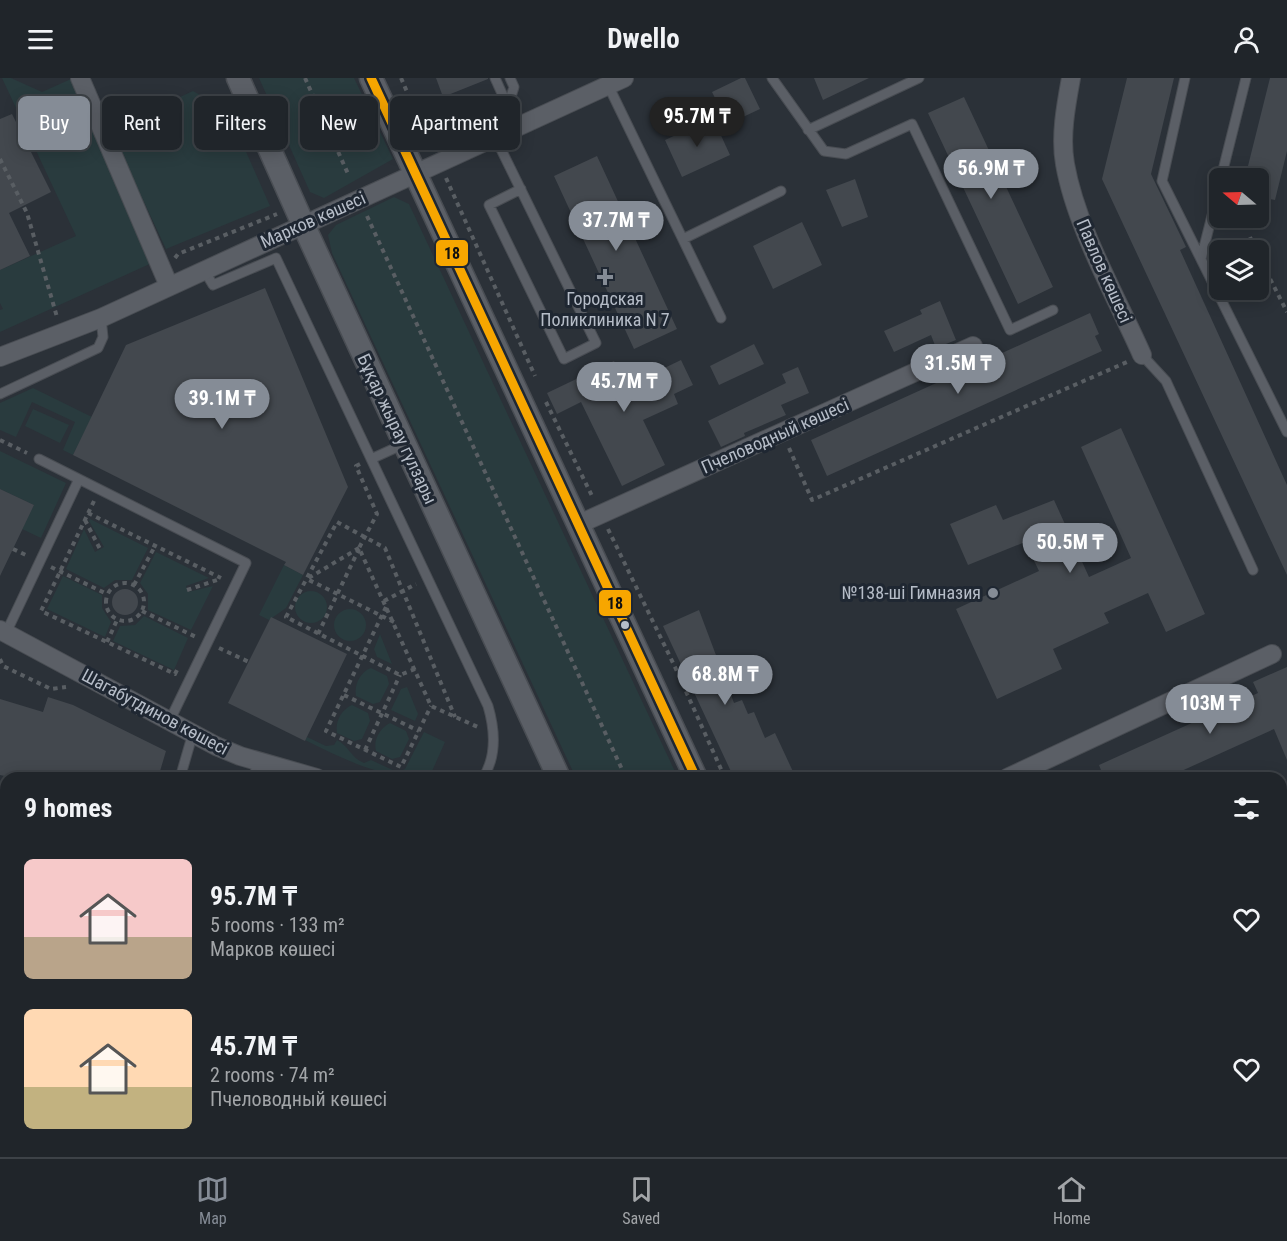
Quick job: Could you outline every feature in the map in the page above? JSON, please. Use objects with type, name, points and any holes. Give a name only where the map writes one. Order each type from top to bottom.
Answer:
[{"type":"street","points":[[80,78],[166,279]]},
{"type":"street","name":"Бұқар жырау гүлзары","points":[[238,78],[556,772]]},
{"type":"street","points":[[371,78],[693,772]]},
{"type":"street","name":"Павлов көшесі","points":[[1071,78],[1065,110],[1065,162],[1074,203],[1142,355]]},
{"type":"street","name":"Марков көшесі","points":[[520,126],[616,82]]},
{"type":"street","name":"Марков көшесі","points":[[0,357],[100,318],[166,279],[204,270],[468,150]]},
{"type":"street","name":"Пчеловодный көшесі","points":[[577,525],[973,346]]},
{"type":"street","name":"Шагабутдинов көшесі","points":[[3,632],[170,720],[256,770],[271,772]]},
{"type":"street","points":[[1020,772],[1272,654]]},
{"type":"lane","points":[[495,78],[503,96]]},
{"type":"lane","points":[[510,78],[514,87],[511,96]]},
{"type":"lane","points":[[772,78],[824,151],[846,154],[912,124],[1010,330],[1053,310]]},
{"type":"lane","points":[[808,130],[919,78]]},
{"type":"lane","points":[[1185,78],[1162,181],[1287,432]]},
{"type":"lane","points":[[1224,168],[1246,78]]},
{"type":"lane","points":[[616,82],[683,239],[721,318]]},
{"type":"lane","points":[[502,150],[521,189],[596,343],[564,359],[489,205],[521,189]]},
{"type":"lane","points":[[683,239],[781,191]]},
{"type":"lane","points":[[1201,260],[1209,228]]},
{"type":"lane","points":[[204,270],[213,285],[276,258],[488,706],[494,735],[492,756],[485,772]]},
{"type":"lane","points":[[0,394],[98,348],[103,337],[100,318]]},
{"type":"lane","points":[[1142,355],[1166,381],[1253,570]]},
{"type":"lane","points":[[371,459],[404,444]]},
{"type":"lane","points":[[39,459],[246,563],[170,720]]},
{"type":"lane","points":[[3,632],[79,479]]},
{"type":"lane","points":[[182,772],[193,733]]},
{"type":"path","points":[[304,78],[349,176]]},
{"type":"path","points":[[400,78],[537,382]]},
{"type":"path","points":[[0,159],[27,213],[57,318]]},
{"type":"path","points":[[166,279],[178,254],[283,211]]},
{"type":"path","points":[[366,212],[623,772]]},
{"type":"path","points":[[1269,277],[1287,312]]},
{"type":"path","points":[[48,322],[68,313]]},
{"type":"path","points":[[782,432],[812,500],[1142,355]]},
{"type":"path","points":[[542,393],[675,667],[721,772]]},
{"type":"path","points":[[0,440],[39,459]]},
{"type":"path","points":[[318,634],[377,514],[356,466],[371,459]]},
{"type":"path","points":[[99,489],[41,611],[175,674],[180,665]]},
{"type":"path","points":[[88,513],[221,578]]},
{"type":"path","points":[[85,520],[100,549]]},
{"type":"path","points":[[400,675],[286,617],[337,522],[385,548],[455,717]]},
{"type":"path","points":[[134,585],[155,546]]},
{"type":"path","points":[[307,579],[359,548]]},
{"type":"path","points":[[359,548],[431,705],[494,735]]},
{"type":"path","points":[[216,588],[232,556]]},
{"type":"path","points":[[40,561],[107,594]]},
{"type":"path","points":[[187,590],[221,578]]},
{"type":"path","points":[[384,601],[428,578]]},
{"type":"path","points":[[307,579],[394,623]]},
{"type":"path","points":[[107,594],[120,584],[134,585]]},
{"type":"path","points":[[107,594],[107,609],[117,620],[133,620],[142,611],[144,599],[134,585]]},
{"type":"path","points":[[387,606],[326,731],[401,767],[431,705]]},
{"type":"path","points":[[142,611],[249,662]]},
{"type":"path","points":[[107,642],[117,620]]},
{"type":"path","points":[[189,645],[198,626]]},
{"type":"path","points":[[365,750],[400,675],[415,669]]},
{"type":"path","points":[[344,694],[419,731]]},
{"type":"shaded area","points":[[2,78],[11,78],[42,92],[71,79],[79,96],[18,96],[18,112]]},
{"type":"shaded area","points":[[259,78],[354,78],[363,96],[300,96],[300,150],[378,150],[378,128],[393,159],[324,198],[310,192],[288,143],[288,96],[267,96]]},
{"type":"shaded area","points":[[193,91],[202,96],[194,96],[194,150],[245,150],[270,206],[166,249],[120,150],[182,150],[182,96]]},
{"type":"shaded area","points":[[90,121],[154,262],[0,332],[0,310],[3,309],[0,303],[0,270],[76,236],[36,150],[90,150]]},
{"type":"shaded area","points":[[394,197],[409,204],[675,772],[573,772],[332,253],[328,235],[336,225]]},
{"type":"shaded area","points":[[33,388],[92,417],[73,455],[63,450],[75,422],[32,402],[16,437],[0,430],[0,403]]},
{"type":"shaded area","points":[[33,409],[69,425],[60,443],[25,426]]},
{"type":"shaded area","points":[[0,451],[66,483],[41,538],[22,529],[34,505],[0,489]]},
{"type":"shaded area","points":[[90,519],[148,548],[132,580],[115,580],[104,588],[66,569],[84,529],[95,552],[104,547]]},
{"type":"shaded area","points":[[156,552],[209,578],[186,586],[188,592],[213,586],[191,630],[148,610],[148,594],[140,583]]},
{"type":"shaded area","points":[[284,565],[303,575],[286,608],[269,620],[259,615]]},
{"type":"shaded area","points":[[63,576],[102,595],[102,608],[111,622],[105,637],[47,609]]},
{"type":"shaded area","points":[[311,591],[323,595],[327,607],[323,619],[311,623],[299,619],[295,607],[299,595]]},
{"type":"shaded area","points":[[350,609],[362,613],[366,625],[362,637],[350,641],[338,637],[334,625],[338,613]]},
{"type":"shaded area","points":[[144,616],[188,638],[174,670],[113,641],[120,626],[135,625]]},
{"type":"shaded area","points":[[380,634],[392,664],[377,657],[374,649]]},
{"type":"shaded area","points":[[371,668],[387,676],[389,684],[380,702],[373,704],[356,696],[357,683],[361,676]]},
{"type":"shaded area","points":[[407,687],[418,714],[415,721],[391,710],[401,689]]},
{"type":"shaded area","points":[[352,705],[368,713],[370,721],[362,739],[354,741],[337,733],[338,721],[342,713]]},
{"type":"shaded area","points":[[390,723],[406,731],[409,739],[400,757],[392,759],[376,751],[375,747],[378,735]]},
{"type":"shaded area","points":[[424,732],[445,742],[432,772],[397,772],[405,769]]},
{"type":"shaded area","points":[[307,737],[326,746],[334,745],[337,740],[360,761],[364,763],[371,760],[397,772],[380,772],[365,767],[305,740]]},
{"type":"building","points":[[436,78],[488,78],[446,96],[443,96]]},
{"type":"building","points":[[745,78],[760,109],[728,124],[712,92]]},
{"type":"building","points":[[814,78],[869,78],[823,100]]},
{"type":"building","points":[[1127,78],[1174,78],[1151,174],[1186,247],[1180,250],[1287,485],[1287,575],[1102,179]]},
{"type":"building","points":[[1270,78],[1287,78],[1287,151],[1275,200],[1269,199],[1269,168],[1248,168]]},
{"type":"building","points":[[964,97],[1053,287],[1018,304],[928,113]]},
{"type":"building","points":[[12,114],[18,126],[18,150],[30,150],[51,192],[9,213],[30,256],[0,270],[0,119]]},
{"type":"building","points":[[713,118],[730,155],[682,177],[665,140]]},
{"type":"building","points":[[597,156],[677,329],[634,349],[554,176]]},
{"type":"building","points":[[855,179],[868,217],[842,227],[826,190]]},
{"type":"building","points":[[802,222],[822,265],[773,289],[753,246]]},
{"type":"building","points":[[265,288],[348,487],[303,575],[284,565],[286,562],[73,455],[126,345]]},
{"type":"building","points":[[940,301],[956,340],[936,348],[931,335],[894,352],[884,331],[922,314],[920,310]]},
{"type":"building","points":[[1090,313],[1099,334],[1095,336],[1102,351],[827,476],[811,440]]},
{"type":"building","points":[[754,344],[764,364],[719,385],[710,366]]},
{"type":"building","points":[[681,360],[693,385],[674,394],[678,404],[643,420],[665,465],[622,486],[581,402],[557,414],[547,393],[614,361],[627,386]]},
{"type":"building","points":[[798,367],[809,393],[781,405],[786,415],[744,433],[745,436],[721,447],[708,421],[786,383],[782,374]]},
{"type":"building","points":[[1121,428],[1205,614],[1166,632],[1148,593],[1104,613],[1109,623],[1053,649],[1062,669],[997,699],[956,609],[1039,571],[1025,542],[968,565],[950,524],[996,505],[1003,520],[1054,500],[1089,577],[1131,558],[1081,447]]},
{"type":"building","points":[[0,489],[34,505],[0,576]]},
{"type":"building","points":[[125,589],[134,593],[138,602],[134,611],[125,615],[116,611],[112,602],[116,593]]},
{"type":"building","points":[[699,610],[734,703],[742,700],[748,714],[754,712],[765,738],[775,733],[793,772],[731,772],[663,626]]},
{"type":"building","points":[[271,617],[347,654],[305,741],[228,703]]},
{"type":"building","points":[[1287,667],[1287,760],[1274,729],[1179,772],[1102,772],[1099,765],[1258,693],[1253,682]]},
{"type":"building","points":[[48,697],[73,705],[166,751],[160,772],[0,772],[0,699],[43,712]]},
{"type":"transit line","name":"18","points":[[371,78],[693,772]]},
{"type":"place","name":"Городская Поликлиника N 7","points":[[605,277]]},
{"type":"place","name":"№138-ші Гимназия","points":[[993,593]]}]
